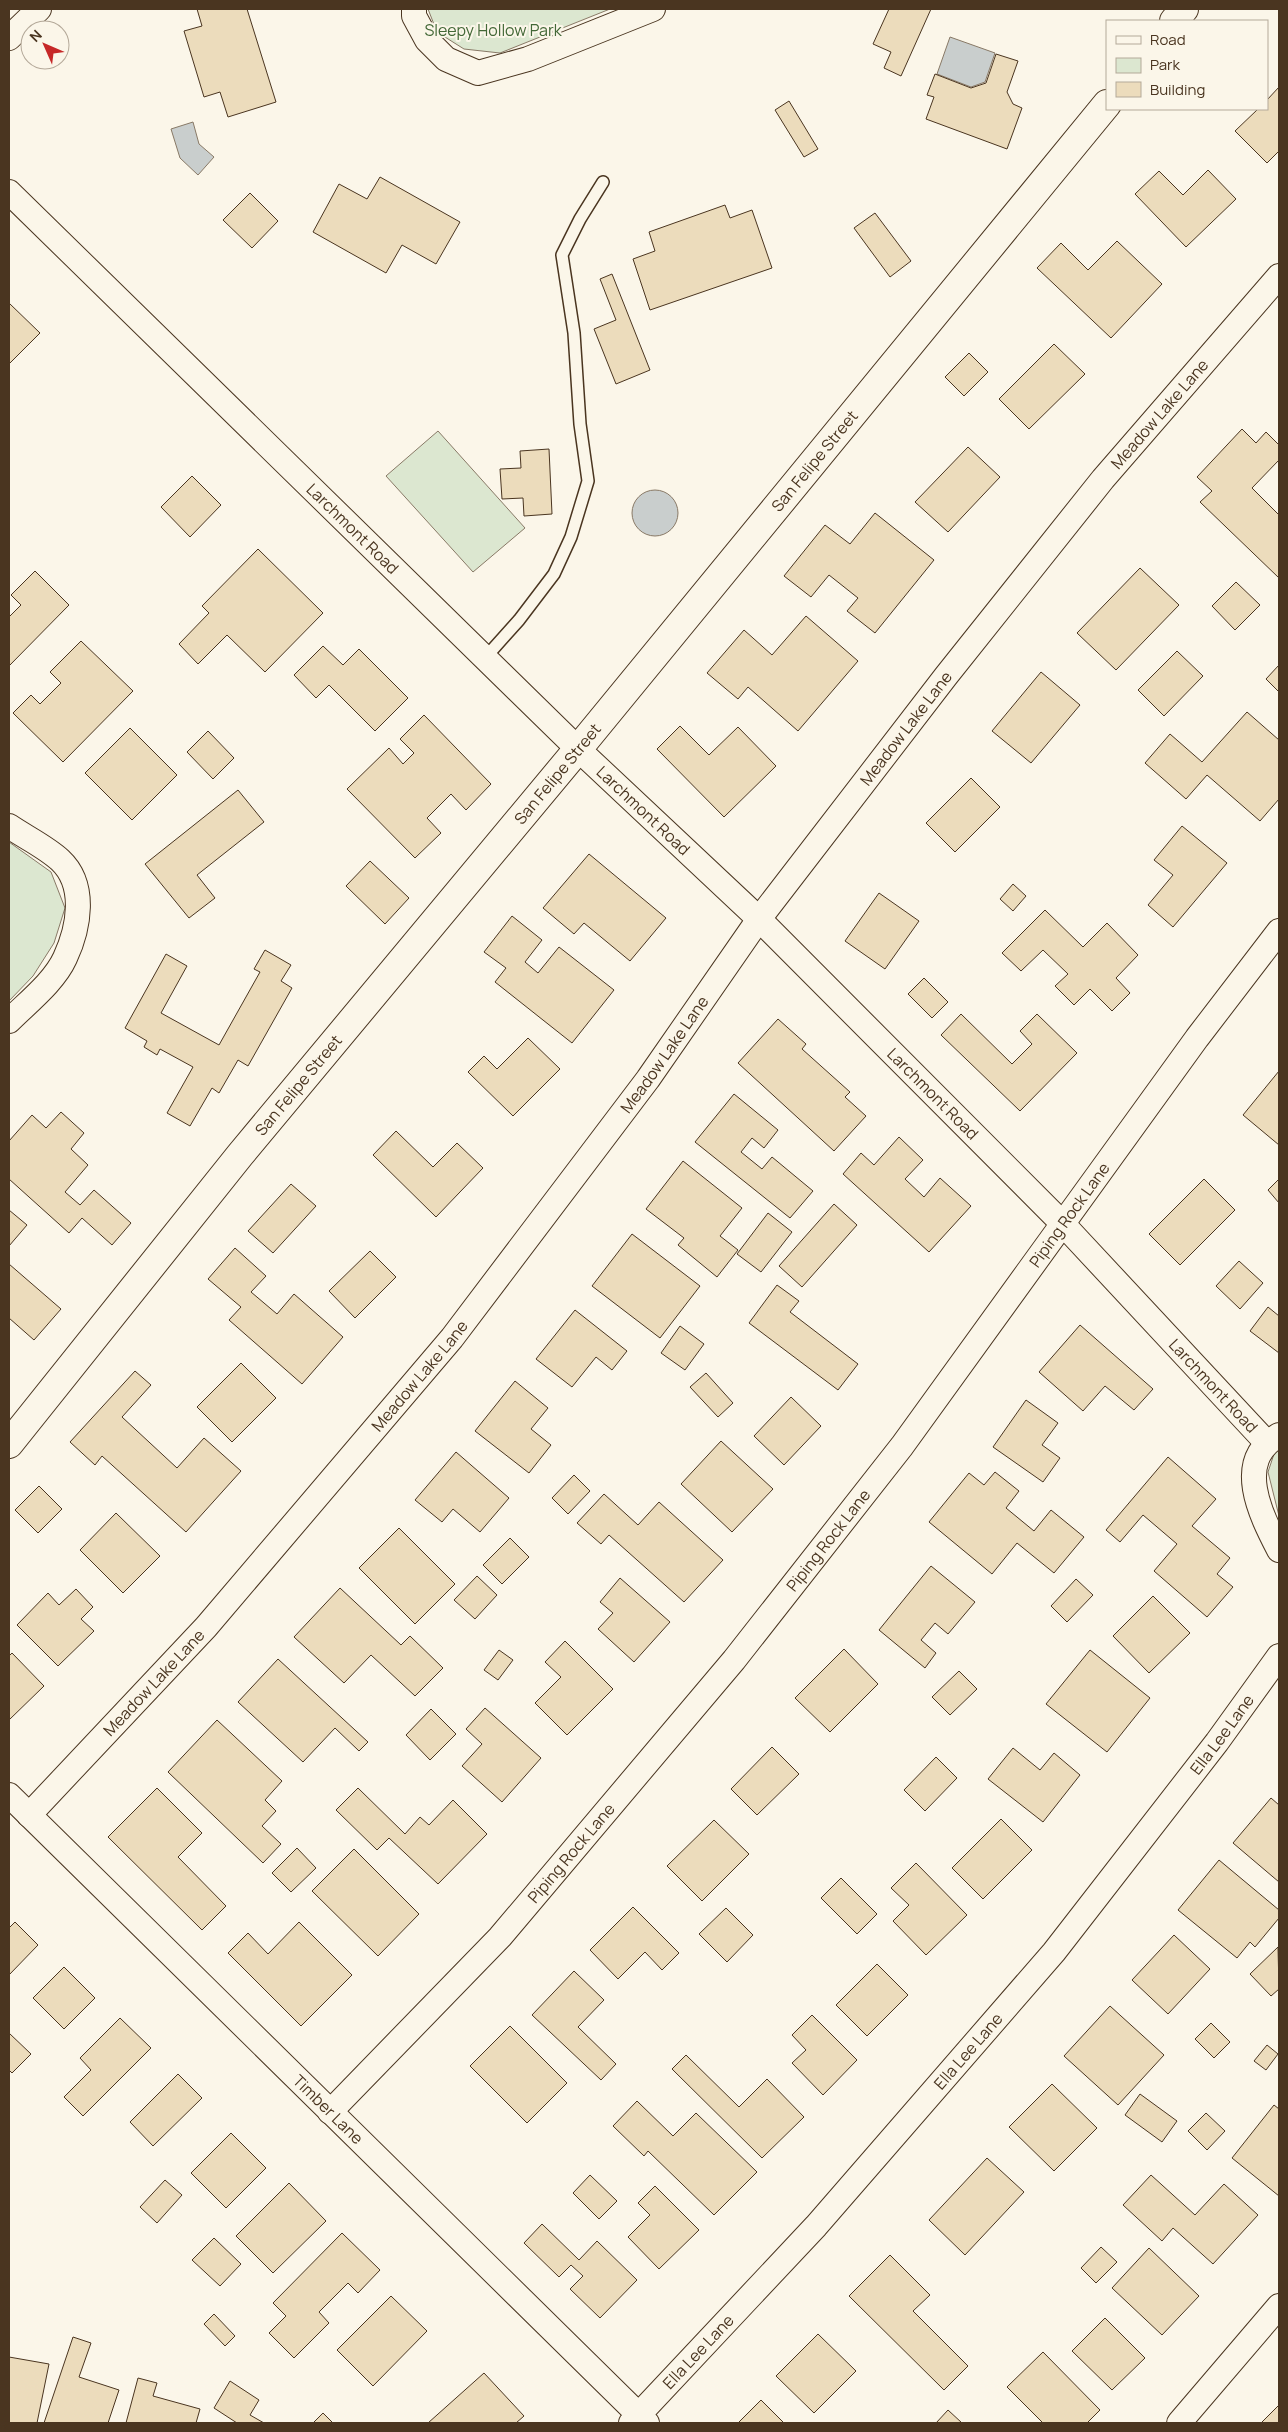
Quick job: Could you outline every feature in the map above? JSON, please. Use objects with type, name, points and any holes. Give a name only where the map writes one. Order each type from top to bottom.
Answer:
[{"type":"main road","points":[[1175,20],[1184,9]]},
{"type":"main road","name":"San Felipe Street","points":[[9,1444],[240,1155],[578,749],[1106,105]]},
{"type":"street","points":[[9,38],[39,9]]},
{"type":"street","points":[[414,9],[414,16],[427,40],[446,59],[478,73],[528,59],[653,9]]},
{"type":"street","name":"Larchmont Road","points":[[9,192],[578,749],[759,920],[1062,1223],[1273,1438]]},
{"type":"street","name":"Meadow Lake Lane","points":[[29,1815],[206,1627],[452,1338],[648,1079],[759,920],[946,676],[1097,487],[1279,276]]},
{"type":"street","points":[[9,826],[60,860],[74,879],[78,902],[74,929],[65,959],[41,990],[9,1021]]},
{"type":"street","name":"Piping Rock Lane","points":[[330,2112],[500,1937],[734,1660],[902,1446],[1197,1038],[1279,931]]},
{"type":"street","points":[[1273,1438],[1255,1464],[1253,1487],[1265,1523],[1279,1550]]},
{"type":"street","name":"Ella Lee Lane","points":[[639,2420],[816,2226],[1054,1952],[1217,1742],[1279,1656]]},
{"type":"street","name":"Timber Lane","points":[[9,1796],[639,2420]]},
{"type":"street","points":[[1179,2423],[1279,2306]]},
{"type":"lane","points":[[485,658],[519,620],[554,574],[571,537],[588,482],[580,424],[574,332],[562,255],[580,219],[603,182]]},
{"type":"green space","name":"Sleepy Hollow Park","points":[[428,9],[610,9],[500,53],[464,49],[437,32]]},
{"type":"green space","points":[[438,431],[525,528],[473,572],[386,476]]},
{"type":"green space","points":[[9,842],[51,872],[65,908],[54,943],[33,976],[9,1001]]},
{"type":"green space","points":[[1279,1449],[1279,1516],[1268,1472],[1275,1451]]},
{"type":"shaded area","points":[[950,37],[995,53],[985,82],[971,87],[937,74]]},
{"type":"shaded area","points":[[193,122],[199,144],[214,157],[198,175],[180,158],[171,129]]},
{"type":"shaded area","points":[[660,490],[672,496],[677,504],[677,522],[672,530],[664,535],[650,536],[638,530],[633,522],[632,508],[638,496],[646,491]]},
{"type":"building","points":[[197,9],[247,9],[276,102],[228,117],[220,92],[204,97],[184,31],[202,26]]},
{"type":"building","points":[[889,9],[931,9],[901,76],[884,68],[891,52],[873,44]]},
{"type":"building","points":[[996,54],[1018,61],[1007,92],[1013,104],[1022,108],[1007,149],[926,119],[934,97],[927,95],[935,74],[971,88],[986,83]]},
{"type":"building","points":[[1279,87],[1279,151],[1267,163],[1235,131],[1257,110],[1268,110],[1268,99]]},
{"type":"building","points":[[789,101],[818,149],[804,157],[775,110]]},
{"type":"building","points":[[1208,170],[1236,199],[1186,247],[1135,194],[1159,171],[1183,195]]},
{"type":"building","points":[[380,177],[460,222],[436,264],[402,245],[386,273],[313,232],[339,184],[367,199]]},
{"type":"building","points":[[250,193],[278,221],[252,248],[223,220]]},
{"type":"building","points":[[725,205],[730,218],[752,210],[772,268],[650,310],[633,259],[655,251],[649,232]]},
{"type":"building","points":[[875,213],[911,261],[890,277],[854,228]]},
{"type":"building","points":[[1117,241],[1162,284],[1111,338],[1037,268],[1061,243],[1088,270]]},
{"type":"building","points":[[612,274],[650,370],[616,384],[594,329],[616,320],[600,279]]},
{"type":"building","points":[[9,303],[40,333],[9,364]]},
{"type":"building","points":[[1054,344],[1085,374],[1029,429],[999,399]]},
{"type":"building","points":[[969,353],[988,372],[964,396],[945,377]]},
{"type":"building","points":[[1242,429],[1256,443],[1266,432],[1279,445],[1279,460],[1252,488],[1279,515],[1279,578],[1200,502],[1212,491],[1197,477]]},
{"type":"building","points":[[968,447],[1000,477],[948,532],[915,502]]},
{"type":"building","points":[[549,449],[552,514],[524,516],[523,498],[502,499],[500,469],[521,468],[520,451]]},
{"type":"building","points":[[192,476],[221,505],[190,537],[161,507]]},
{"type":"building","points":[[875,513],[934,560],[875,633],[847,611],[858,598],[829,575],[811,597],[784,576],[825,525],[850,544]]},
{"type":"building","points":[[258,549],[323,613],[265,672],[227,635],[198,664],[179,644],[209,613],[202,606]]},
{"type":"building","points":[[1140,568],[1179,605],[1116,670],[1077,633]]},
{"type":"building","points":[[35,571],[69,605],[9,666],[9,617],[21,605],[11,595]]},
{"type":"building","points":[[1236,582],[1260,605],[1235,630],[1212,606]]},
{"type":"building","points":[[806,616],[858,661],[798,731],[748,687],[738,699],[707,673],[744,630],[772,655]]},
{"type":"building","points":[[81,641],[133,691],[63,762],[13,713],[31,695],[40,704],[61,683],[50,672]]},
{"type":"building","points":[[323,646],[343,665],[359,649],[408,698],[375,731],[329,685],[316,698],[294,675]]},
{"type":"building","points":[[1177,651],[1203,676],[1164,716],[1138,690]]},
{"type":"building","points":[[1279,665],[1279,692],[1266,679]]},
{"type":"building","points":[[1041,672],[1080,705],[1031,763],[992,731]]},
{"type":"building","points":[[1247,712],[1279,740],[1279,799],[1260,821],[1207,775],[1186,799],[1145,763],[1170,734],[1202,762]]},
{"type":"building","points":[[424,715],[491,784],[466,810],[451,794],[427,818],[441,833],[415,858],[347,789],[389,748],[403,764],[414,753],[400,739]]},
{"type":"building","points":[[680,726],[709,755],[738,727],[776,766],[724,817],[657,749]]},
{"type":"building","points":[[130,728],[177,775],[132,820],[85,773]]},
{"type":"building","points":[[208,731],[234,758],[213,779],[187,752]]},
{"type":"building","points":[[971,778],[1000,807],[955,852],[926,823]]},
{"type":"building","points":[[238,790],[264,822],[197,875],[215,898],[189,918],[145,864]]},
{"type":"building","points":[[1182,826],[1227,863],[1173,927],[1148,905],[1173,875],[1154,860]]},
{"type":"building","points":[[589,854],[666,918],[630,961],[584,923],[574,934],[543,908]]},
{"type":"building","points":[[370,861],[409,898],[385,924],[346,886]]},
{"type":"building","points":[[1013,884],[1026,896],[1013,911],[1000,899]]},
{"type":"building","points":[[879,893],[919,921],[885,969],[845,941]]},
{"type":"building","points":[[1045,910],[1083,947],[1107,923],[1138,955],[1116,978],[1130,993],[1112,1011],[1090,989],[1074,1005],[1055,986],[1068,974],[1043,950],[1021,971],[1002,953]]},
{"type":"building","points":[[512,916],[542,940],[525,962],[538,973],[559,947],[614,990],[572,1043],[495,982],[506,968],[484,952]]},
{"type":"building","points":[[265,950],[291,965],[281,981],[292,988],[248,1066],[238,1060],[219,1093],[212,1088],[190,1126],[167,1113],[193,1067],[160,1049],[157,1055],[144,1047],[147,1041],[125,1028],[166,954],[187,966],[161,1013],[219,1045],[260,972],[254,969]]},
{"type":"building","points":[[924,978],[948,1002],[932,1018],[908,994]]},
{"type":"building","points":[[961,1014],[1012,1064],[1032,1044],[1020,1031],[1037,1014],[1077,1053],[1020,1111],[941,1035]]},
{"type":"building","points":[[778,1019],[806,1044],[802,1049],[850,1092],[845,1097],[866,1116],[834,1151],[738,1063]]},
{"type":"building","points":[[528,1038],[560,1069],[513,1116],[468,1072],[484,1056],[497,1069]]},
{"type":"building","points":[[1279,1071],[1279,1145],[1243,1115]]},
{"type":"building","points":[[734,1094],[778,1130],[764,1148],[752,1138],[741,1152],[762,1169],[772,1157],[813,1191],[790,1218],[695,1142]]},
{"type":"building","points":[[61,1112],[84,1133],[71,1149],[88,1165],[65,1192],[80,1205],[94,1190],[131,1223],[112,1245],[82,1218],[69,1233],[9,1179],[9,1141],[32,1115],[46,1128]]},
{"type":"building","points":[[396,1131],[433,1167],[457,1143],[483,1168],[436,1217],[373,1155]]},
{"type":"building","points":[[899,1137],[923,1160],[905,1179],[924,1197],[940,1178],[971,1206],[929,1252],[843,1174],[861,1153],[874,1165]]},
{"type":"building","points":[[683,1161],[742,1208],[720,1236],[738,1250],[717,1277],[678,1245],[684,1238],[646,1209]]},
{"type":"building","points":[[1204,1179],[1235,1210],[1180,1265],[1149,1234]]},
{"type":"building","points":[[1279,1179],[1279,1203],[1268,1190]]},
{"type":"building","points":[[291,1184],[316,1206],[273,1253],[248,1231]]},
{"type":"building","points":[[834,1204],[857,1225],[802,1287],[779,1266]]},
{"type":"building","points":[[9,1210],[27,1225],[9,1246]]},
{"type":"building","points":[[768,1213],[792,1232],[761,1272],[737,1254]]},
{"type":"building","points":[[632,1234],[700,1286],[660,1338],[592,1286]]},
{"type":"building","points":[[235,1248],[266,1276],[251,1292],[277,1314],[294,1294],[343,1337],[302,1384],[229,1320],[241,1307],[208,1279]]},
{"type":"building","points":[[370,1251],[396,1277],[355,1318],[329,1291]]},
{"type":"building","points":[[1239,1261],[1263,1283],[1240,1309],[1216,1286]]},
{"type":"building","points":[[9,1264],[61,1309],[34,1340],[9,1318]]},
{"type":"building","points":[[777,1285],[799,1301],[790,1312],[858,1364],[838,1390],[749,1323]]},
{"type":"building","points":[[1268,1307],[1279,1316],[1279,1353],[1250,1331]]},
{"type":"building","points":[[575,1310],[627,1351],[612,1370],[596,1357],[572,1387],[536,1359]]},
{"type":"building","points":[[1080,1325],[1153,1389],[1134,1410],[1105,1386],[1083,1411],[1039,1372]]},
{"type":"building","points":[[680,1326],[704,1344],[685,1370],[661,1353]]},
{"type":"building","points":[[241,1363],[276,1398],[232,1442],[197,1407]]},
{"type":"building","points":[[135,1371],[151,1385],[122,1417],[177,1468],[204,1438],[241,1471],[186,1532],[102,1456],[95,1465],[70,1442]]},
{"type":"building","points":[[706,1373],[733,1403],[718,1417],[690,1387]]},
{"type":"building","points":[[515,1381],[548,1408],[531,1429],[551,1445],[529,1473],[475,1431]]},
{"type":"building","points":[[791,1397],[821,1426],[784,1465],[754,1436]]},
{"type":"building","points":[[1026,1400],[1058,1423],[1042,1445],[1060,1458],[1043,1482],[993,1447]]},
{"type":"building","points":[[721,1441],[773,1489],[732,1532],[681,1484]]},
{"type":"building","points":[[456,1452],[509,1498],[480,1532],[453,1509],[442,1522],[415,1500]]},
{"type":"building","points":[[1168,1457],[1216,1499],[1192,1526],[1230,1558],[1217,1574],[1233,1587],[1207,1617],[1154,1571],[1177,1544],[1143,1515],[1120,1542],[1106,1530]]},
{"type":"building","points":[[995,1472],[1019,1491],[1006,1508],[1034,1531],[1051,1510],[1084,1537],[1054,1573],[1017,1543],[992,1574],[929,1522],[969,1473],[984,1485]]},
{"type":"building","points":[[574,1475],[590,1491],[568,1514],[552,1498]]},
{"type":"building","points":[[39,1486],[62,1509],[38,1533],[15,1510]]},
{"type":"building","points":[[604,1494],[638,1525],[659,1502],[723,1560],[684,1602],[609,1535],[601,1544],[577,1523]]},
{"type":"building","points":[[116,1513],[160,1556],[123,1593],[80,1550]]},
{"type":"building","points":[[399,1528],[455,1584],[415,1624],[359,1568]]},
{"type":"building","points":[[510,1538],[529,1557],[502,1584],[483,1565]]},
{"type":"building","points":[[931,1566],[975,1602],[948,1634],[935,1623],[921,1640],[936,1653],[925,1668],[879,1630]]},
{"type":"building","points":[[477,1576],[497,1595],[475,1619],[454,1600]]},
{"type":"building","points":[[620,1578],[670,1622],[634,1662],[598,1629],[613,1613],[600,1602]]},
{"type":"building","points":[[1076,1579],[1093,1595],[1067,1622],[1051,1606]]},
{"type":"building","points":[[340,1588],[401,1645],[410,1636],[443,1668],[415,1696],[371,1655],[344,1683],[294,1637]]},
{"type":"building","points":[[76,1589],[93,1607],[81,1619],[94,1631],[58,1666],[17,1625],[48,1593],[59,1605]]},
{"type":"building","points":[[1153,1596],[1190,1633],[1149,1673],[1113,1636]]},
{"type":"building","points":[[565,1641],[613,1689],[567,1735],[535,1703],[561,1677],[545,1662]]},
{"type":"building","points":[[844,1649],[878,1684],[830,1732],[795,1698]]},
{"type":"building","points":[[499,1650],[513,1660],[498,1680],[484,1670]]},
{"type":"building","points":[[1090,1650],[1150,1698],[1107,1752],[1046,1704]]},
{"type":"building","points":[[12,1653],[44,1686],[9,1720],[9,1656]]},
{"type":"building","points":[[278,1659],[368,1742],[359,1751],[335,1728],[303,1762],[238,1702]]},
{"type":"building","points":[[959,1671],[977,1689],[950,1715],[932,1697]]},
{"type":"building","points":[[485,1708],[541,1758],[502,1802],[462,1766],[482,1744],[466,1729]]},
{"type":"building","points":[[431,1709],[456,1734],[430,1760],[406,1735]]},
{"type":"building","points":[[217,1720],[282,1781],[265,1800],[276,1811],[262,1826],[281,1844],[263,1863],[168,1772]]},
{"type":"building","points":[[772,1747],[799,1774],[757,1815],[731,1789]]},
{"type":"building","points":[[1013,1748],[1040,1770],[1054,1753],[1080,1775],[1043,1822],[988,1779]]},
{"type":"building","points":[[936,1757],[957,1778],[925,1811],[904,1790]]},
{"type":"building","points":[[157,1788],[202,1833],[178,1857],[226,1906],[202,1930],[108,1837]]},
{"type":"building","points":[[358,1788],[405,1834],[420,1817],[429,1825],[453,1800],[487,1834],[438,1884],[389,1838],[377,1850],[336,1810]]},
{"type":"building","points":[[1271,1798],[1279,1805],[1279,1882],[1233,1843]]},
{"type":"building","points":[[1001,1819],[1032,1850],[983,1899],[952,1868]]},
{"type":"building","points":[[714,1820],[749,1854],[702,1901],[667,1866]]},
{"type":"building","points":[[297,1848],[316,1868],[291,1892],[272,1873]]},
{"type":"building","points":[[354,1849],[419,1914],[378,1956],[312,1891]]},
{"type":"building","points":[[1219,1860],[1279,1910],[1279,1918],[1255,1947],[1250,1942],[1237,1958],[1178,1910]]},
{"type":"building","points":[[916,1863],[967,1915],[926,1955],[893,1921],[909,1905],[891,1888]]},
{"type":"building","points":[[841,1878],[877,1914],[857,1934],[821,1898]]},
{"type":"building","points":[[633,1907],[679,1953],[662,1970],[645,1952],[618,1979],[590,1950]]},
{"type":"building","points":[[726,1908],[753,1935],[727,1962],[699,1934]]},
{"type":"building","points":[[15,1922],[38,1945],[9,1975],[9,1928]]},
{"type":"building","points":[[299,1922],[352,1975],[301,2026],[228,1953],[248,1933],[268,1954]]},
{"type":"building","points":[[1174,1935],[1210,1969],[1168,2014],[1132,1980]]},
{"type":"building","points":[[1278,1947],[1279,1989],[1271,1996],[1250,1974]]},
{"type":"building","points":[[877,1964],[908,1995],[867,2036],[836,2005]]},
{"type":"building","points":[[64,1967],[95,1998],[64,2029],[33,1998]]},
{"type":"building","points":[[574,1971],[604,2000],[578,2027],[616,2064],[601,2080],[532,2015]]},
{"type":"building","points":[[1110,2006],[1164,2055],[1118,2105],[1064,2056]]},
{"type":"building","points":[[812,2015],[857,2060],[823,2095],[792,2063],[806,2050],[792,2035]]},
{"type":"building","points":[[120,2018],[151,2048],[83,2116],[64,2097],[91,2070],[80,2058]]},
{"type":"building","points":[[1211,2023],[1230,2042],[1214,2058],[1195,2039]]},
{"type":"building","points":[[510,2026],[567,2083],[527,2123],[470,2066]]},
{"type":"building","points":[[9,2033],[31,2054],[12,2073],[9,2070]]},
{"type":"building","points":[[1267,2045],[1278,2054],[1266,2070],[1254,2061]]},
{"type":"building","points":[[686,2055],[739,2107],[767,2079],[804,2117],[762,2158],[672,2069]]},
{"type":"building","points":[[178,2074],[202,2098],[153,2146],[130,2122]]},
{"type":"building","points":[[1052,2084],[1097,2128],[1054,2171],[1009,2127]]},
{"type":"building","points":[[1140,2094],[1177,2121],[1162,2142],[1125,2115]]},
{"type":"building","points":[[637,2101],[673,2136],[696,2113],[757,2172],[714,2215],[648,2151],[644,2156],[613,2126]]},
{"type":"building","points":[[1274,2105],[1279,2109],[1279,2196],[1232,2158]]},
{"type":"building","points":[[1206,2113],[1225,2131],[1207,2150],[1188,2131]]},
{"type":"building","points":[[231,2133],[266,2168],[226,2208],[191,2173]]},
{"type":"building","points":[[987,2158],[1024,2192],[965,2255],[929,2220]]},
{"type":"building","points":[[590,2175],[617,2201],[599,2219],[573,2193]]},
{"type":"building","points":[[1151,2175],[1195,2215],[1224,2184],[1258,2215],[1213,2264],[1173,2228],[1162,2241],[1123,2205]]},
{"type":"building","points":[[165,2180],[182,2195],[157,2223],[140,2207]]},
{"type":"building","points":[[289,2183],[326,2221],[273,2273],[236,2236]]},
{"type":"building","points":[[655,2186],[699,2230],[659,2269],[628,2237],[650,2215],[638,2203]]},
{"type":"building","points":[[542,2224],[579,2260],[597,2241],[637,2280],[600,2318],[570,2289],[583,2276],[571,2265],[559,2277],[524,2243]]},
{"type":"building","points":[[342,2233],[380,2270],[358,2293],[348,2283],[319,2312],[329,2323],[294,2358],[269,2333],[286,2316],[273,2303]]},
{"type":"building","points":[[214,2238],[241,2264],[220,2286],[192,2260]]},
{"type":"building","points":[[1101,2247],[1117,2262],[1096,2283],[1081,2268]]},
{"type":"building","points":[[1149,2248],[1199,2296],[1162,2335],[1112,2288]]},
{"type":"building","points":[[890,2255],[930,2295],[913,2311],[968,2366],[944,2390],[849,2296]]},
{"type":"building","points":[[391,2296],[427,2331],[373,2386],[337,2350]]},
{"type":"building","points":[[214,2314],[235,2336],[225,2346],[204,2324]]},
{"type":"building","points":[[1105,2318],[1145,2358],[1112,2390],[1072,2351]]},
{"type":"building","points":[[818,2334],[856,2371],[814,2413],[776,2376]]},
{"type":"building","points":[[73,2337],[91,2343],[79,2377],[119,2390],[108,2423],[44,2423]]},
{"type":"building","points":[[1043,2352],[1100,2410],[1087,2423],[1043,2423],[1007,2387]]},
{"type":"building","points":[[9,2357],[49,2364],[37,2423],[9,2423]]},
{"type":"building","points":[[484,2373],[524,2416],[516,2423],[428,2423]]},
{"type":"building","points":[[138,2378],[157,2383],[153,2396],[200,2409],[196,2423],[126,2423]]},
{"type":"building","points":[[230,2381],[259,2400],[250,2415],[264,2423],[237,2423],[214,2408]]},
{"type":"building","points":[[761,2400],[784,2423],[738,2423]]},
{"type":"building","points":[[1279,2405],[1279,2423],[1261,2423]]},
{"type":"building","points":[[948,2410],[962,2423],[936,2423]]},
{"type":"building","points":[[323,2413],[333,2423],[313,2423]]}]
